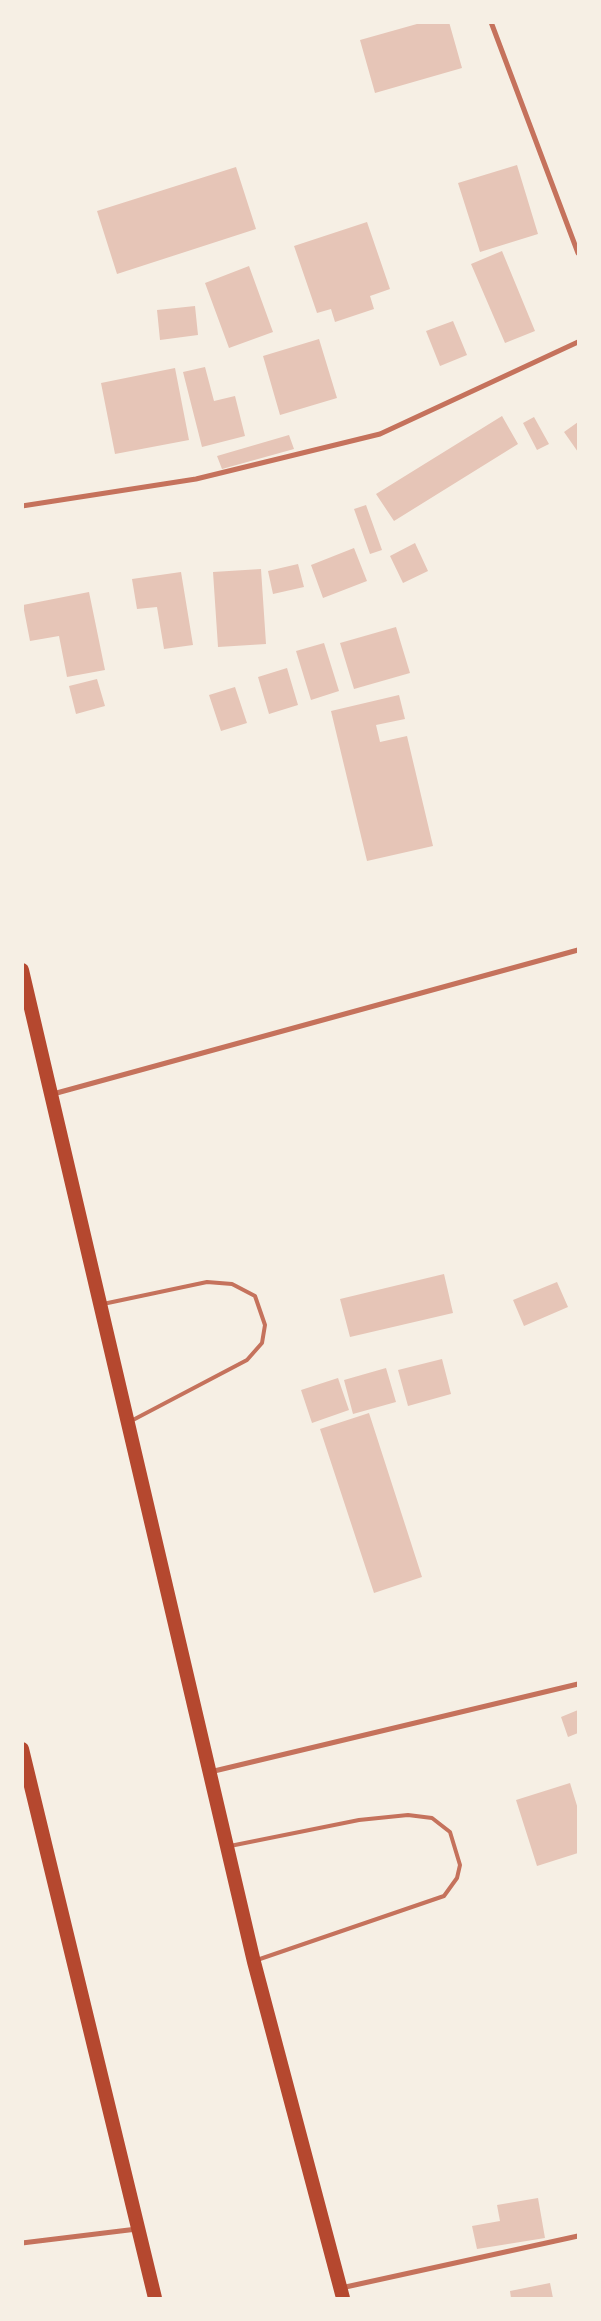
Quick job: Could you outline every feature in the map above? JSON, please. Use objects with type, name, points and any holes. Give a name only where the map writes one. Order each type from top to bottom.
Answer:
[{"type":"highway","points":[[22,970],[254,1962],[342,2293]]},
{"type":"highway","points":[[22,1749],[155,2298]]},
{"type":"street","points":[[491,22],[578,252]]},
{"type":"street","points":[[22,506],[196,479],[380,434],[578,342]]},
{"type":"street","points":[[52,1094],[578,950]]},
{"type":"street","points":[[209,1772],[578,1684]]},
{"type":"street","points":[[22,2243],[138,2229]]},
{"type":"street","points":[[342,2293],[578,2236]]},
{"type":"lane","points":[[100,1305],[208,1282],[232,1284],[255,1296],[266,1325],[262,1343],[247,1360],[127,1423]]},
{"type":"lane","points":[[228,1847],[359,1820],[408,1815],[432,1818],[450,1832],[460,1865],[457,1878],[444,1896],[254,1962]]},
{"type":"building","points":[[424,22],[449,22],[462,68],[375,93],[360,40]]},
{"type":"building","points":[[517,165],[538,234],[480,252],[458,183]]},
{"type":"building","points":[[236,167],[256,229],[117,274],[97,211]]},
{"type":"building","points":[[367,222],[390,289],[370,296],[374,309],[335,322],[331,309],[317,313],[294,246]]},
{"type":"building","points":[[502,251],[535,331],[505,343],[471,264]]},
{"type":"building","points":[[249,266],[273,332],[229,348],[205,283]]},
{"type":"building","points":[[195,306],[198,335],[160,340],[157,310]]},
{"type":"building","points":[[453,321],[467,355],[440,366],[426,331]]},
{"type":"building","points":[[319,339],[337,398],[280,415],[263,356]]},
{"type":"building","points":[[205,367],[214,401],[235,396],[245,436],[202,447],[183,372]]},
{"type":"building","points":[[175,368],[189,440],[115,454],[101,383]]},
{"type":"building","points":[[502,416],[518,444],[394,521],[376,494]]},
{"type":"building","points":[[534,417],[549,444],[537,450],[523,423]]},
{"type":"building","points":[[578,422],[578,452],[564,432]]},
{"type":"building","points":[[289,435],[294,449],[222,469],[217,456]]},
{"type":"building","points":[[366,505],[382,550],[370,554],[354,509]]},
{"type":"building","points":[[415,543],[428,571],[403,583],[390,556]]},
{"type":"building","points":[[354,548],[367,581],[323,598],[311,565]]},
{"type":"building","points":[[298,564],[304,587],[273,594],[268,571]]},
{"type":"building","points":[[261,569],[266,644],[218,647],[213,572]]},
{"type":"building","points":[[181,572],[193,645],[164,649],[157,607],[137,609],[132,579]]},
{"type":"building","points":[[89,592],[105,670],[67,677],[59,636],[30,641],[23,605]]},
{"type":"building","points":[[396,627],[410,673],[354,689],[340,643]]},
{"type":"building","points":[[324,643],[339,691],[311,700],[296,651]]},
{"type":"building","points":[[287,668],[298,705],[269,714],[258,677]]},
{"type":"building","points":[[97,679],[105,706],[76,714],[69,686]]},
{"type":"building","points":[[235,687],[247,723],[221,731],[209,695]]},
{"type":"building","points":[[399,695],[405,719],[376,725],[380,742],[407,736],[433,846],[367,861],[331,711]]},
{"type":"building","points":[[444,1274],[453,1313],[350,1337],[340,1299]]},
{"type":"building","points":[[557,1282],[568,1307],[524,1326],[513,1300]]},
{"type":"building","points":[[442,1359],[451,1394],[408,1406],[398,1370]]},
{"type":"building","points":[[386,1368],[396,1402],[353,1414],[344,1380]]},
{"type":"building","points":[[338,1378],[349,1410],[312,1423],[301,1390]]},
{"type":"building","points":[[369,1413],[422,1577],[374,1593],[320,1429]]},
{"type":"building","points":[[578,1710],[578,1733],[568,1737],[561,1717]]},
{"type":"building","points":[[570,1783],[578,1809],[578,1853],[537,1866],[516,1800]]},
{"type":"building","points":[[538,2198],[545,2238],[477,2249],[472,2226],[500,2221],[497,2205]]},
{"type":"building","points":[[550,2283],[553,2298],[511,2298],[510,2291]]}]
